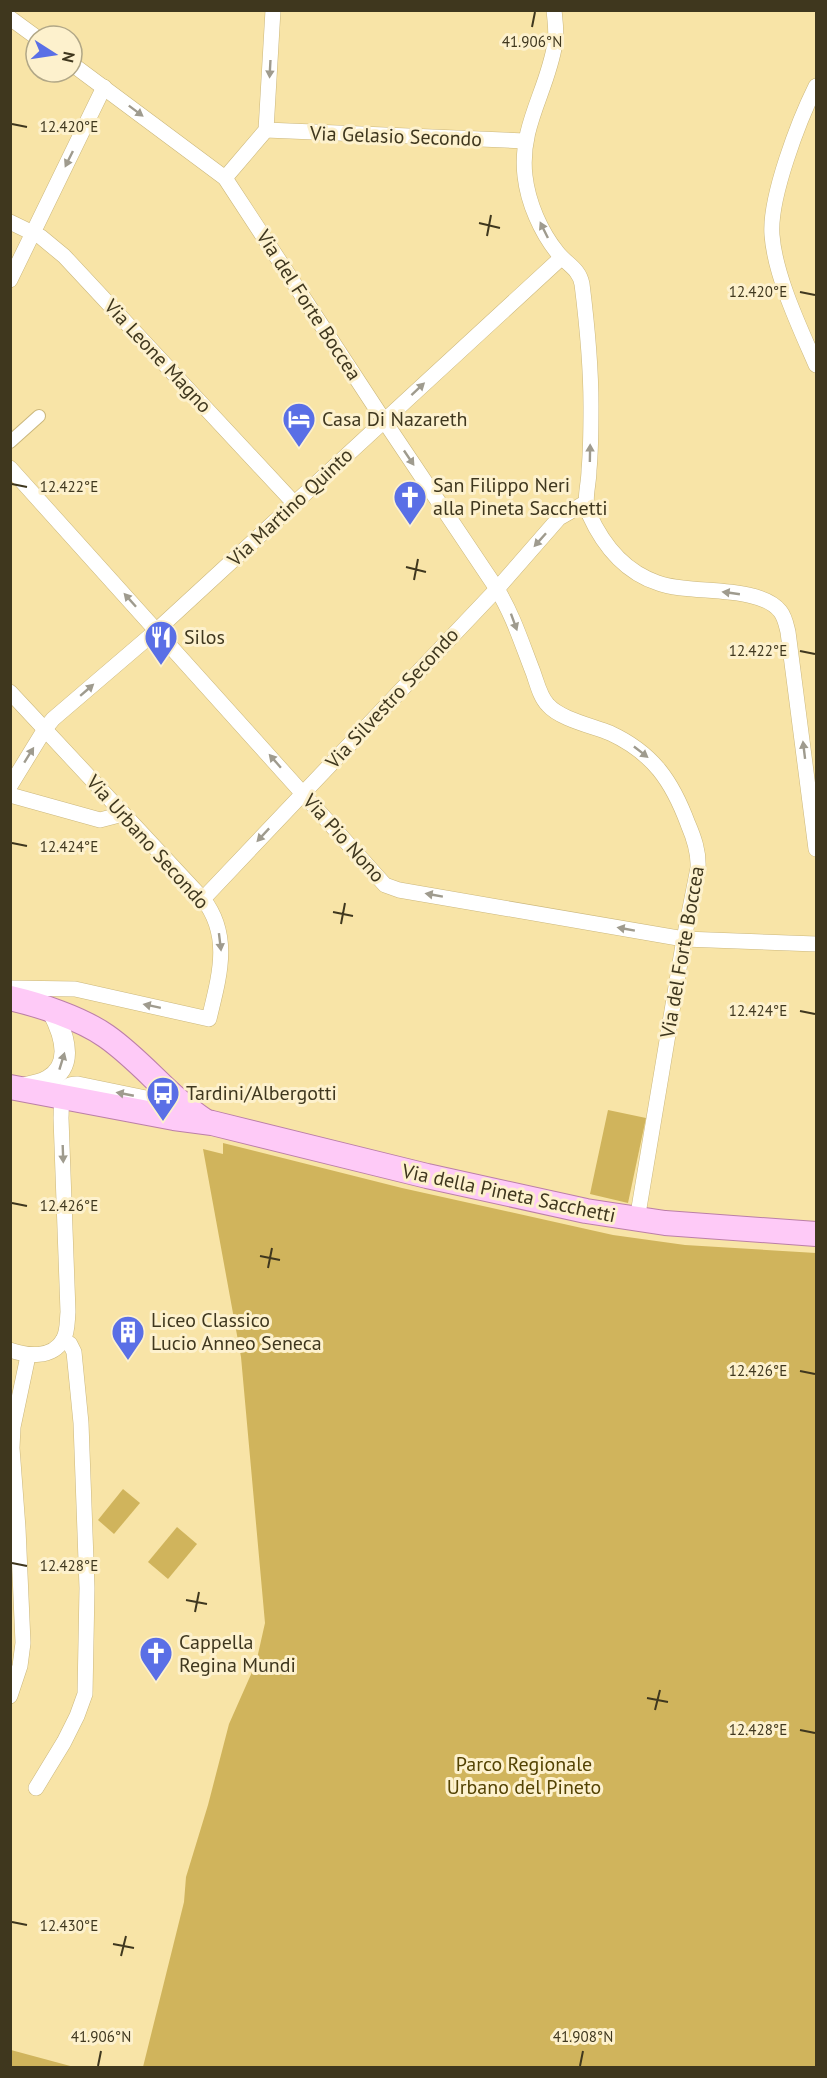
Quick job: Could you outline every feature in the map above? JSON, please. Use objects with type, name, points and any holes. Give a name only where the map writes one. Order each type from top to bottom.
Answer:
[{"type":"main road","points":[[10,998],[51,1011],[105,1035],[182,1105],[207,1122]]},
{"type":"main road","points":[[15,1087],[207,1122]]},
{"type":"main road","name":"Via della Pineta Sacchetti","points":[[207,1122],[458,1184],[586,1211],[637,1220],[816,1234]]},
{"type":"street","points":[[225,178],[266,130],[273,10]]},
{"type":"street","points":[[554,10],[555,44],[525,141],[526,180],[532,205],[549,241],[561,258],[579,273],[584,299],[591,406],[589,471],[585,503],[598,531],[613,553],[646,579],[669,587],[750,596],[775,606],[783,615],[789,641],[816,849]]},
{"type":"street","points":[[10,18],[24,28]]},
{"type":"street","name":"Via del Forte Boccea","points":[[84,73],[225,178],[510,610],[546,704],[562,715],[629,743],[660,769],[673,789],[694,838],[699,856],[698,868],[637,1220]]},
{"type":"street","points":[[816,86],[800,123],[778,190],[771,224],[780,273],[816,365]]},
{"type":"street","points":[[10,280],[104,87]]},
{"type":"street","name":"Via Gelasio Secondo","points":[[266,130],[525,141]]},
{"type":"street","name":"Via Leone Magno","points":[[10,222],[33,232],[64,256],[294,503]]},
{"type":"street","name":"Via Martino Quinto","points":[[10,786],[53,719],[157,630],[561,258]]},
{"type":"street","points":[[10,442],[39,416]]},
{"type":"street","name":"Via Pio Nono","points":[[10,468],[383,884],[393,888],[684,939],[816,944]]},
{"type":"street","name":"Via Silvestro Secondo","points":[[203,899],[497,589],[560,518],[585,503]]},
{"type":"street","name":"Via Urbano Secondo","points":[[10,692],[203,899],[216,923],[222,948],[220,969],[209,1018],[75,989],[10,988]]},
{"type":"street","points":[[10,795],[100,820],[123,814]]},
{"type":"street","points":[[15,1087],[50,1079],[63,1063],[64,1041],[51,1011]]},
{"type":"street","points":[[10,1350],[28,1356],[46,1352],[58,1346],[63,1340],[68,1312],[62,1096],[65,1088],[75,1084],[182,1105]]},
{"type":"street","points":[[36,1788],[73,1725],[85,1694],[87,1605],[81,1423],[74,1352],[63,1340]]},
{"type":"street","points":[[10,1696],[20,1666],[23,1642],[14,1528],[12,1438],[28,1356]]},
{"type":"green space","points":[[608,1110],[646,1118],[628,1203],[590,1194]]},
{"type":"green space","name":"Parco Regionale Urbano del Pineto","points":[[223,1143],[402,1188],[613,1235],[685,1245],[816,1253],[816,2067],[143,2067],[184,1902],[186,1877],[229,1724],[256,1663],[265,1623],[241,1357],[203,1149],[223,1154]]},
{"type":"green space","points":[[123,1489],[140,1503],[114,1534],[98,1520]]},
{"type":"green space","points":[[177,1527],[197,1544],[168,1579],[148,1562]]},
{"type":"green space","points":[[11,2050],[74,2067],[11,2067]]},
{"type":"place","name":"Casa Di Nazareth","points":[[299,448]]},
{"type":"place","name":"San Filippo Neri alla Pineta Sacchetti","points":[[410,526]]},
{"type":"place","name":"Silos","points":[[161,666]]},
{"type":"place","name":"Tardini/Albergotti","points":[[163,1122]]},
{"type":"place","name":"Liceo Classico Lucio Anneo Seneca","points":[[128,1361]]},
{"type":"place","name":"Cappella Regina Mundi","points":[[156,1682]]}]
